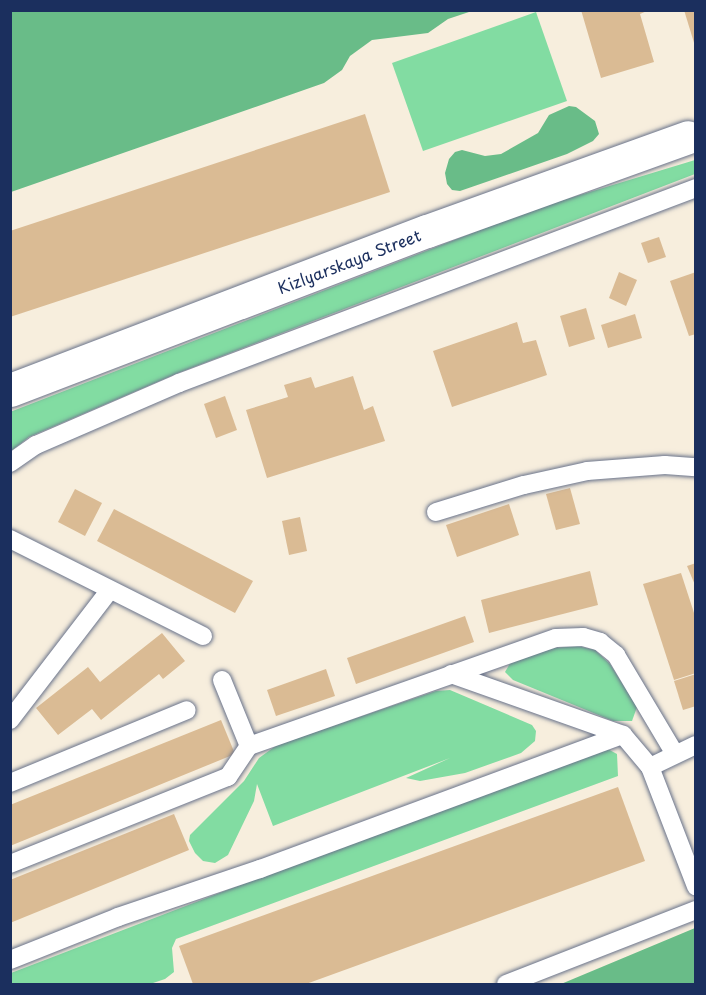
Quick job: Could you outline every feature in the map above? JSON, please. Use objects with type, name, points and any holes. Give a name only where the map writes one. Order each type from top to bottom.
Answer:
[{"type":"street","name":"Kizlyarskaya Street","points":[[10,390],[439,227],[692,136]]},
{"type":"lane","points":[[10,463],[36,445],[179,383],[696,188]]},
{"type":"lane","points":[[436,512],[524,485],[587,471],[665,465],[696,467]]},
{"type":"lane","points":[[10,539],[109,591],[203,636]]},
{"type":"lane","points":[[10,720],[109,591]]},
{"type":"lane","points":[[10,864],[228,777],[249,746],[556,638],[583,637],[600,642],[616,655],[675,754]]},
{"type":"lane","points":[[451,674],[622,735],[651,767],[696,886]]},
{"type":"lane","points":[[222,680],[249,746]]},
{"type":"lane","points":[[10,783],[187,710]]},
{"type":"lane","points":[[10,960],[118,917],[260,869],[622,735]]},
{"type":"lane","points":[[651,767],[696,745]]},
{"type":"lane","points":[[506,984],[696,910]]},
{"type":"green space","points":[[10,11],[472,11],[448,19],[428,33],[372,40],[350,56],[342,70],[324,83],[11,192]]},
{"type":"green space","points":[[536,12],[567,101],[423,151],[392,63]]},
{"type":"green space","points":[[569,106],[576,107],[595,121],[599,134],[593,141],[567,154],[460,191],[452,190],[447,184],[445,173],[449,159],[455,152],[462,150],[485,156],[501,154],[538,133],[549,115]]},
{"type":"green space","points":[[695,160],[695,174],[178,373],[29,437],[11,451],[10,412],[537,208]]},
{"type":"green space","points":[[577,646],[595,650],[610,664],[637,707],[632,721],[613,721],[513,680],[505,672],[512,660],[555,648]]},
{"type":"green space","points":[[450,690],[532,725],[536,731],[535,741],[521,753],[465,773],[420,781],[406,778],[450,758],[273,826],[257,784],[254,801],[228,855],[215,863],[203,861],[195,853],[189,841],[190,835],[244,781],[259,758],[277,745],[436,691]]},
{"type":"green space","points":[[602,746],[617,754],[618,776],[176,939],[172,948],[174,972],[165,979],[150,984],[11,984],[11,973]]},
{"type":"green space","points":[[695,928],[695,984],[561,984]]},
{"type":"building","points":[[581,10],[649,10],[640,14],[654,62],[601,78]]},
{"type":"building","points":[[684,10],[696,10],[696,46],[695,46]]},
{"type":"building","points":[[365,114],[390,192],[10,317],[10,231]]},
{"type":"building","points":[[659,237],[666,257],[648,263],[641,243]]},
{"type":"building","points":[[619,272],[637,280],[626,306],[609,298]]},
{"type":"building","points":[[696,272],[696,334],[689,336],[670,281]]},
{"type":"building","points":[[586,308],[595,339],[569,347],[560,316]]},
{"type":"building","points":[[635,314],[642,338],[608,348],[601,325]]},
{"type":"building","points":[[517,322],[523,343],[536,340],[547,375],[452,407],[433,351]]},
{"type":"building","points":[[353,376],[364,410],[373,406],[385,441],[267,478],[246,410],[288,397],[284,385],[311,377],[315,388]]},
{"type":"building","points":[[225,396],[237,430],[216,438],[204,404]]},
{"type":"building","points":[[570,488],[580,524],[556,530],[546,494]]},
{"type":"building","points":[[75,489],[102,503],[85,536],[58,522]]},
{"type":"building","points":[[509,504],[519,535],[457,557],[446,525]]},
{"type":"building","points":[[114,509],[253,581],[235,613],[97,541]]},
{"type":"building","points":[[300,517],[307,551],[289,555],[282,521]]},
{"type":"building","points":[[696,563],[696,585],[695,585],[687,566]]},
{"type":"building","points":[[590,571],[598,605],[489,633],[481,600]]},
{"type":"building","points":[[681,573],[696,619],[696,673],[674,680],[643,584]]},
{"type":"building","points":[[465,616],[474,642],[356,684],[347,658]]},
{"type":"building","points":[[162,633],[185,661],[163,679],[159,674],[101,720],[92,709],[58,735],[36,708],[88,667],[100,682]]},
{"type":"building","points":[[326,669],[335,696],[276,716],[267,690]]},
{"type":"building","points":[[696,674],[696,706],[683,710],[674,681]]},
{"type":"building","points":[[221,720],[235,754],[10,846],[10,805]]},
{"type":"building","points":[[618,787],[645,861],[306,984],[193,984],[179,946]]},
{"type":"building","points":[[174,814],[189,850],[10,923],[10,880]]}]
